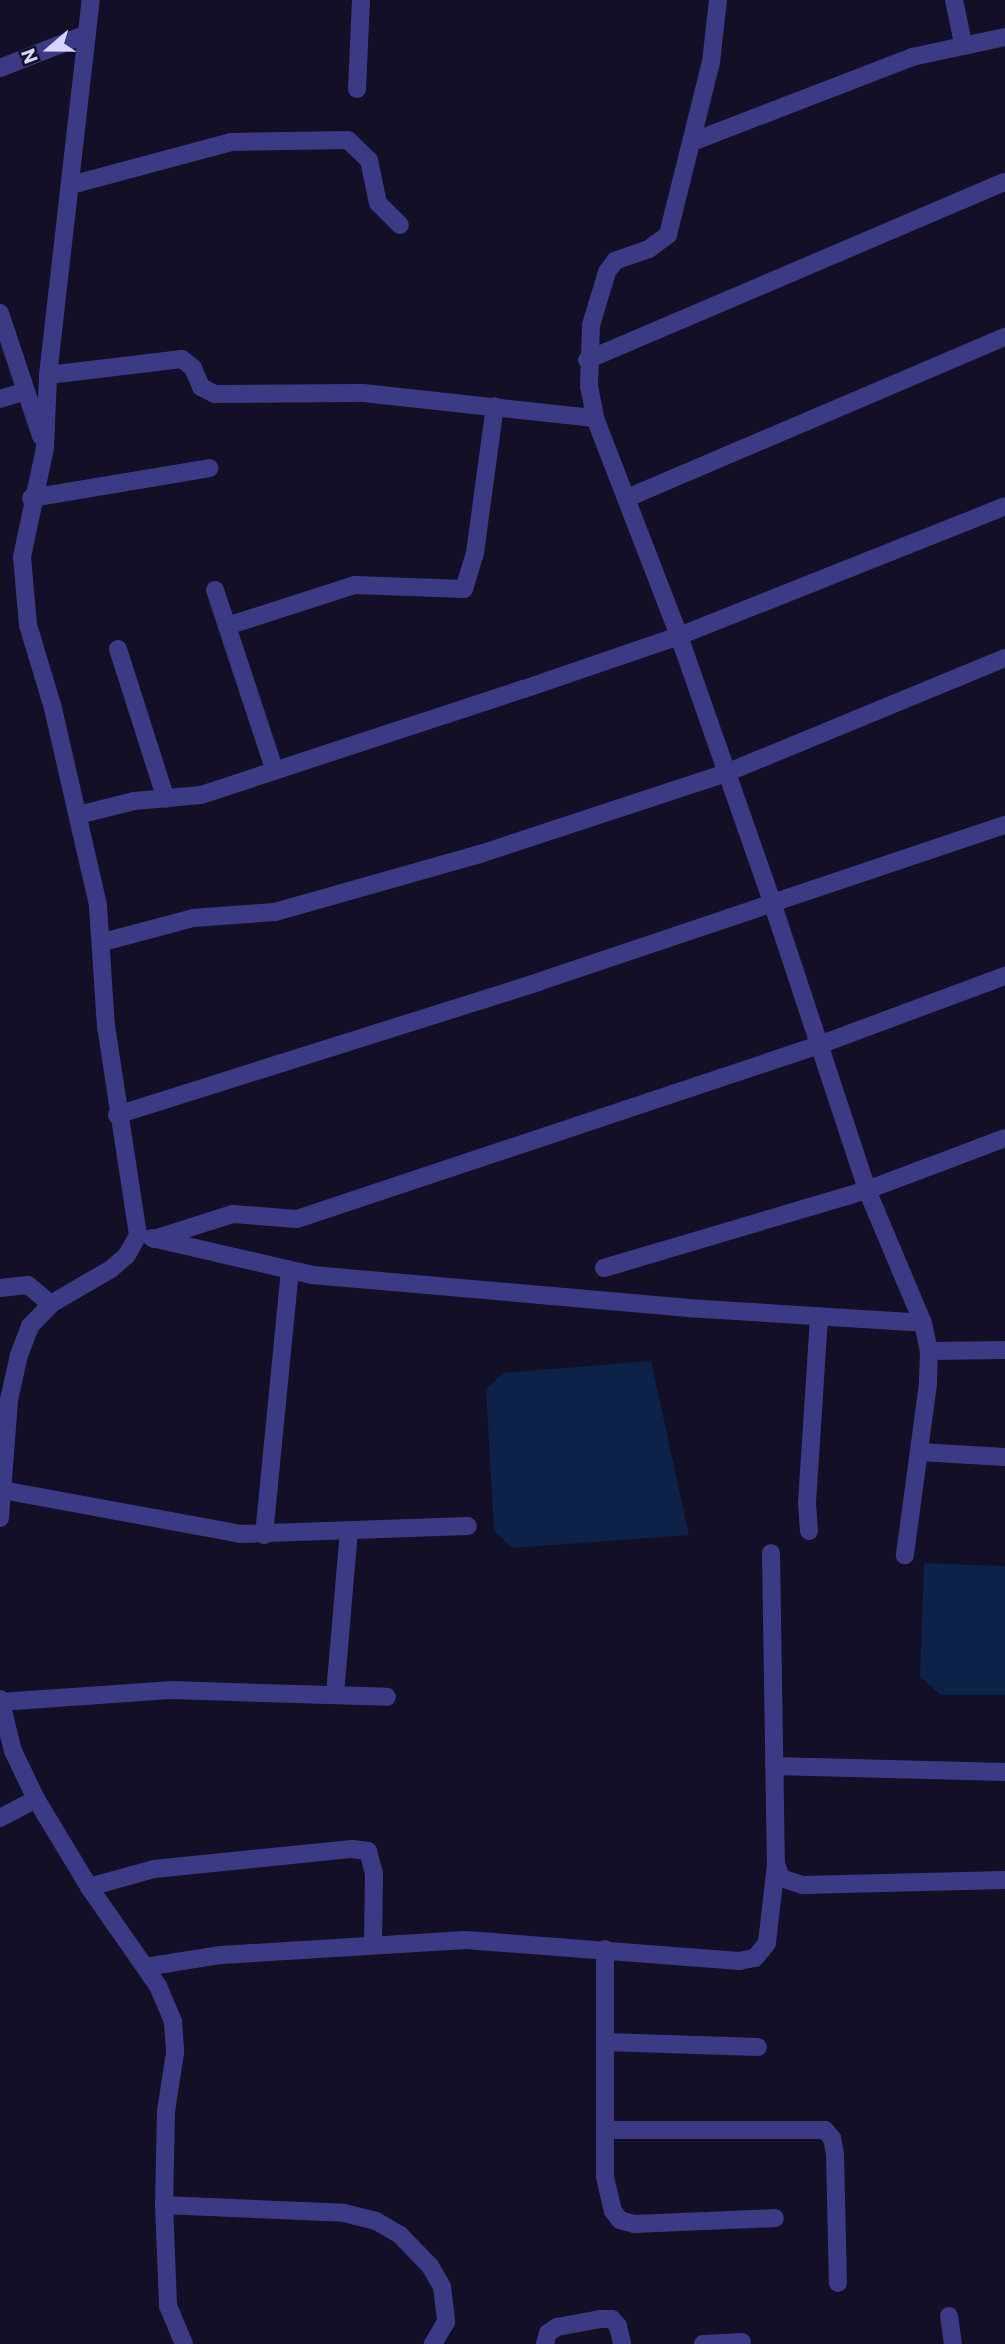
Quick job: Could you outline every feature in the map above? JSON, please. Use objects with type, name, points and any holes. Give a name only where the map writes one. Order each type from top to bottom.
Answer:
[{"type":"street","points":[[91,0],[48,375],[45,448],[31,498],[22,557],[23,595],[78,815],[103,942],[104,1014],[117,1115],[146,1237]]},
{"type":"street","points":[[357,89],[361,0]]},
{"type":"street","points":[[718,0],[711,62],[668,235],[649,249],[615,261],[607,272],[591,325],[587,360],[595,418],[679,636],[773,905],[867,1190],[923,1323],[929,1351],[920,1452],[905,1555]]},
{"type":"street","points":[[954,0],[963,43]]},
{"type":"street","points":[[0,68],[87,34]]},
{"type":"street","points":[[692,142],[912,57],[963,43],[1005,37]]},
{"type":"street","points":[[71,185],[232,142],[348,140],[369,160],[378,203],[400,225]]},
{"type":"street","points":[[587,360],[1005,182]]},
{"type":"street","points":[[0,313],[45,448]]},
{"type":"street","points":[[627,498],[1005,337]]},
{"type":"street","points":[[48,375],[182,359],[193,369],[201,387],[215,394],[363,393],[595,418]]},
{"type":"street","points":[[0,399],[26,391]]},
{"type":"street","points":[[227,626],[355,585],[464,589],[475,553],[495,406]]},
{"type":"street","points":[[31,498],[210,468]]},
{"type":"street","points":[[78,815],[134,801],[201,795],[274,768],[679,636],[1005,506]]},
{"type":"street","points":[[215,590],[274,768]]},
{"type":"street","points":[[118,649],[166,799]]},
{"type":"street","points":[[103,942],[194,918],[275,912],[480,854],[726,774],[1005,658]]},
{"type":"street","points":[[117,1115],[773,905],[1005,825]]},
{"type":"street","points":[[0,1517],[2,1463],[19,1355],[30,1326],[51,1304],[111,1269],[146,1237],[233,1214],[297,1219],[819,1045],[1005,976]]},
{"type":"street","points":[[604,1268],[867,1190],[1005,1138]]},
{"type":"street","points":[[146,1237],[290,1272],[923,1323]]},
{"type":"street","points":[[264,1535],[290,1272]]},
{"type":"street","points":[[0,1288],[28,1286],[51,1304]]},
{"type":"street","points":[[809,1531],[807,1503],[818,1316]]},
{"type":"street","points":[[929,1351],[1005,1350]]},
{"type":"street","points":[[920,1452],[1005,1457]]},
{"type":"street","points":[[2,1490],[264,1535],[468,1526]]},
{"type":"street","points":[[335,1694],[349,1531]]},
{"type":"street","points":[[145,1967],[221,1955],[466,1940],[739,1961],[755,1958],[767,1943],[776,1864],[771,1553]]},
{"type":"street","points":[[184,2344],[168,2306],[163,2205],[173,2022],[145,1967],[89,1887],[36,1798],[13,1751],[0,1701],[170,1690],[387,1697]]},
{"type":"street","points":[[774,1766],[1005,1772]]},
{"type":"street","points":[[0,1818],[36,1798]]},
{"type":"street","points":[[89,1887],[154,1869],[352,1849],[368,1851],[374,1873],[373,1945]]},
{"type":"street","points":[[776,1864],[781,1878],[791,1884],[1005,1880]]},
{"type":"street","points":[[605,1949],[605,2130],[608,2196],[620,2220],[634,2224],[775,2218]]},
{"type":"street","points":[[605,2042],[758,2047]]},
{"type":"street","points":[[605,2130],[825,2130],[832,2138],[835,2154],[838,2283]]},
{"type":"street","points":[[163,2205],[344,2213],[376,2221],[400,2235],[429,2266],[442,2287],[446,2322],[433,2344]]},
{"type":"street","points":[[949,2316],[953,2344]]},
{"type":"street","points":[[545,2344],[548,2333],[557,2328],[600,2319],[612,2319],[618,2326],[622,2344]]},
{"type":"street","points":[[702,2344],[742,2342]]},
{"type":"water","points":[[651,1361],[689,1535],[512,1548],[494,1530],[486,1390],[503,1373]]},
{"type":"water","points":[[924,1563],[1005,1566],[1005,1695],[941,1695],[920,1677]]}]
